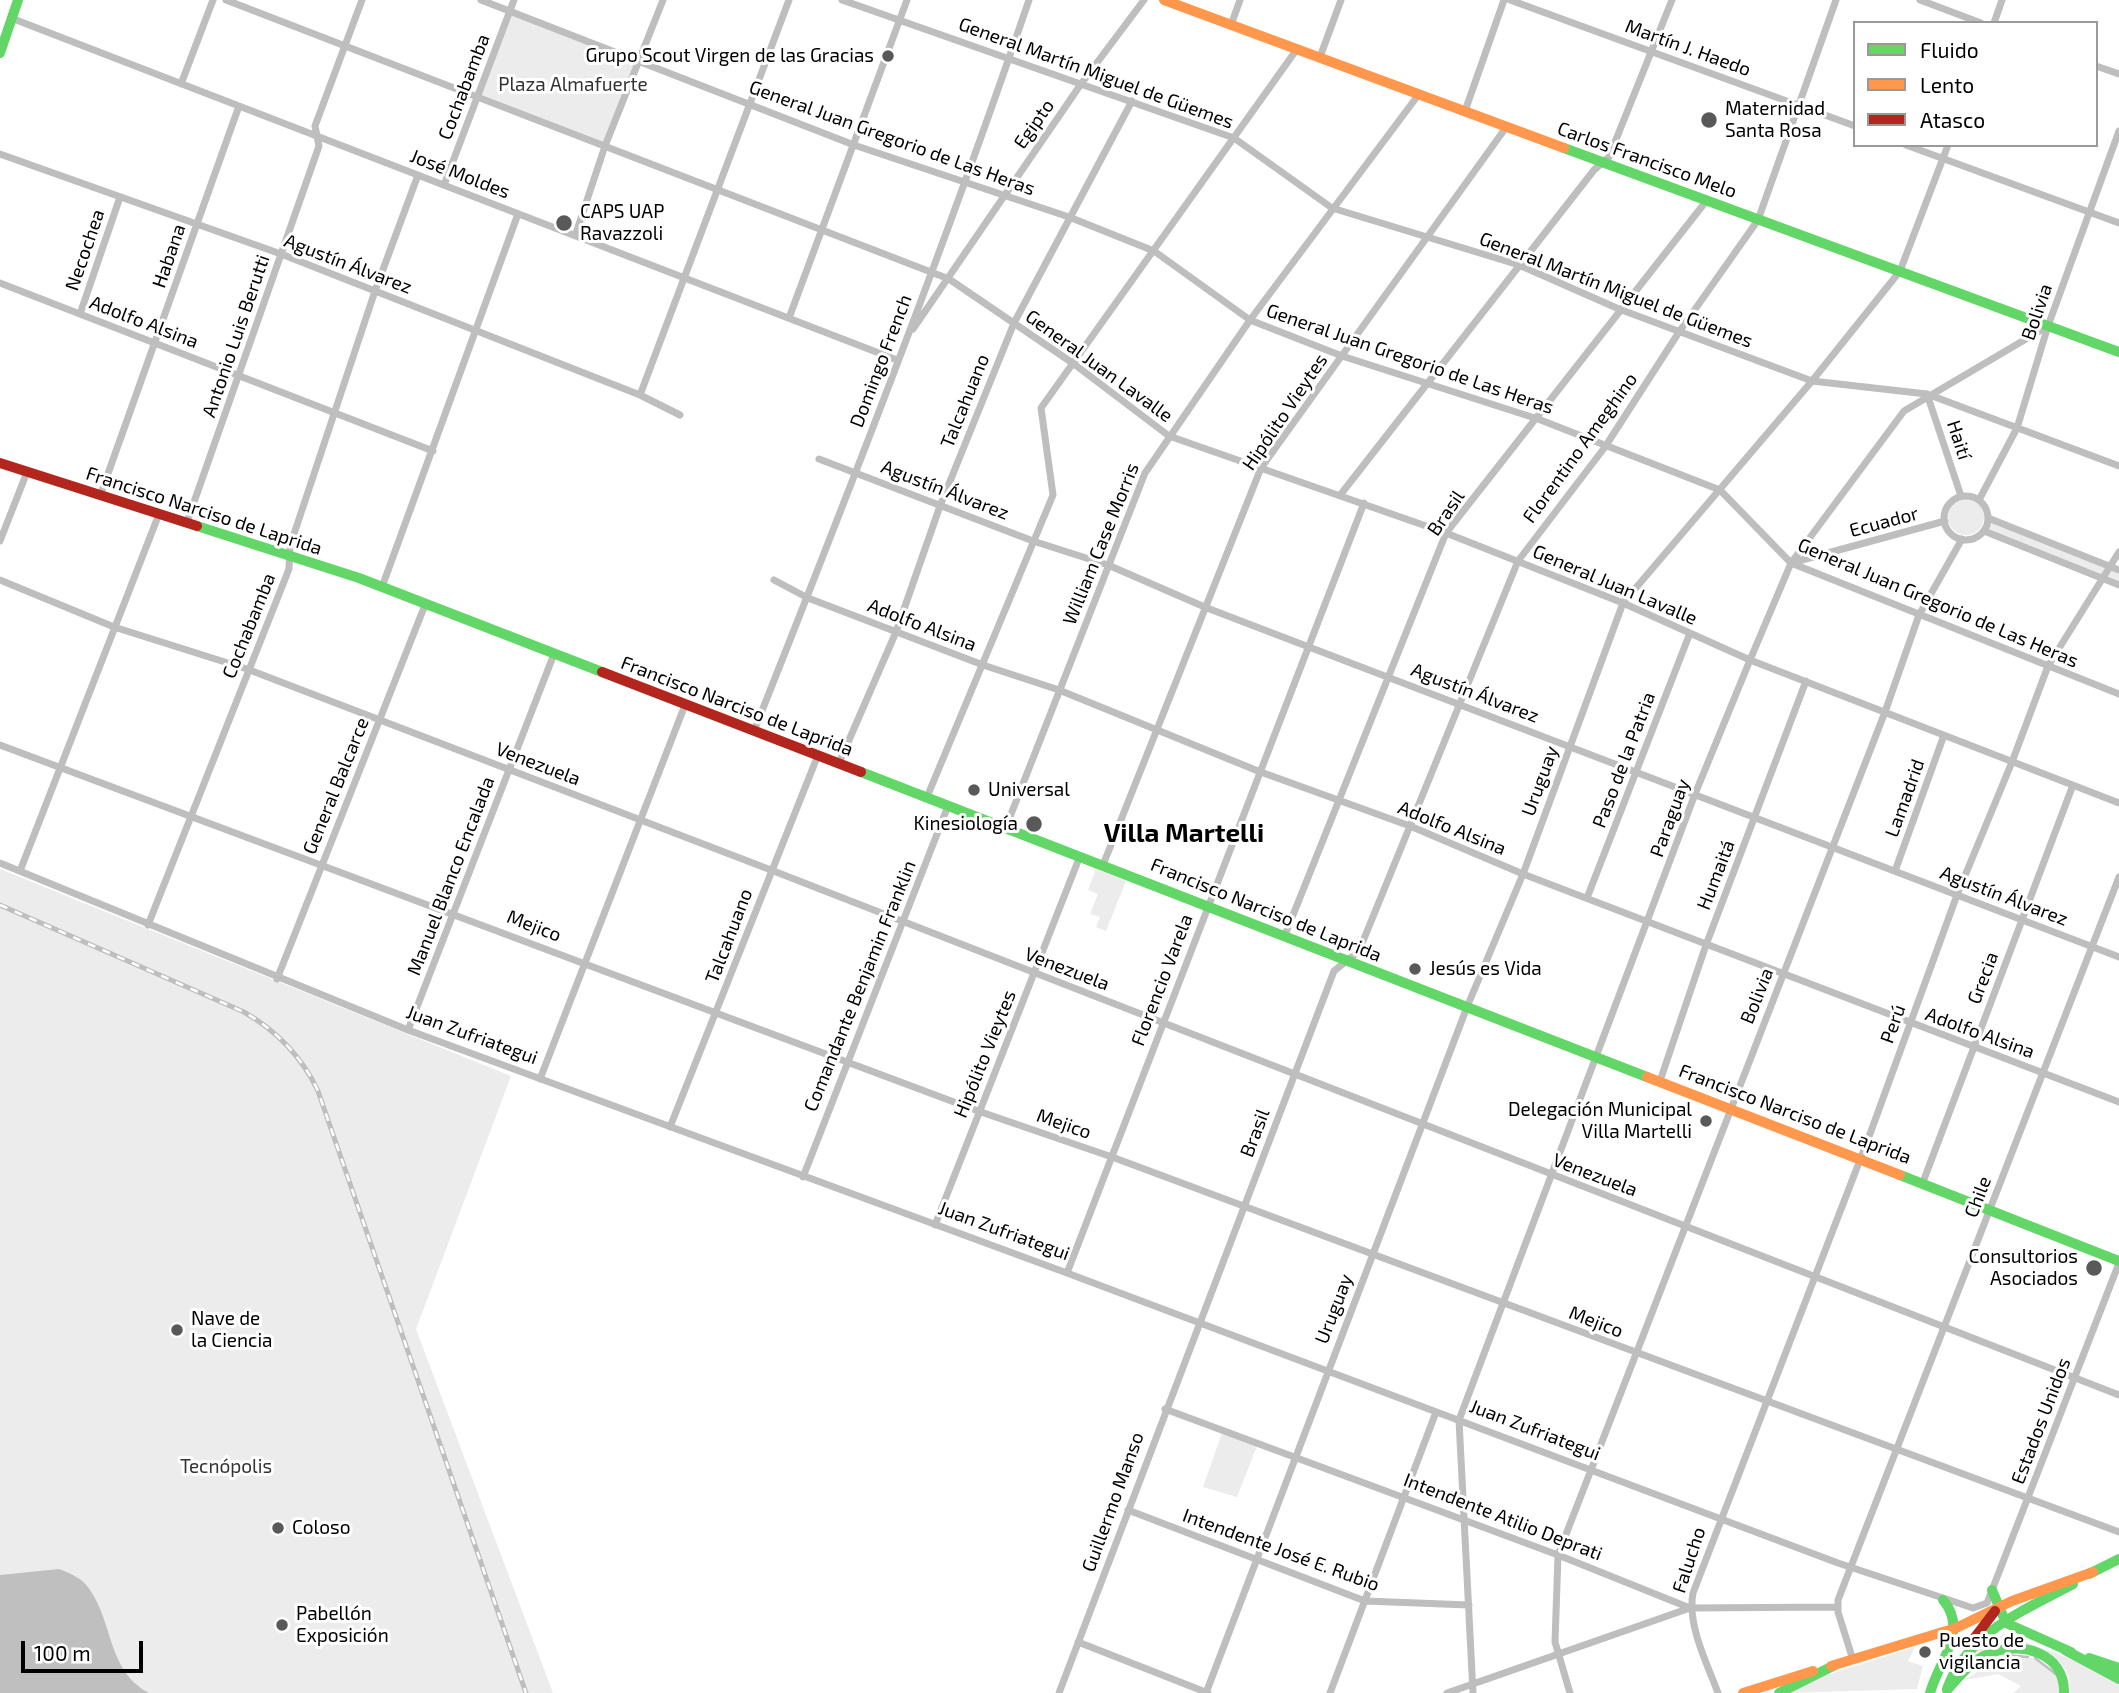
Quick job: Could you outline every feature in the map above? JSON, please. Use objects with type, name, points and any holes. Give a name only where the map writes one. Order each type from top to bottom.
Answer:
[{"type":"main road","points":[[0,53],[18,0]]},
{"type":"main road","name":"Carlos Francisco Melo","points":[[1164,0],[2119,352]]},
{"type":"main road","name":"Francisco Narciso de Laprida","points":[[0,463],[383,587],[1923,1182],[2119,1262]]},
{"type":"main road","points":[[1965,1651],[2006,1623],[2119,1559]]},
{"type":"main road","points":[[1743,1693],[1956,1628],[1997,1608],[2093,1572]]},
{"type":"main road","points":[[1992,1590],[1997,1608],[2006,1623]]},
{"type":"main road","points":[[1930,1693],[1936,1669],[1956,1628],[1955,1613],[1943,1600]]},
{"type":"main road","points":[[1946,1692],[1953,1668],[1997,1608]]},
{"type":"main road","points":[[1956,1628],[2006,1623],[2119,1679]]},
{"type":"main road","points":[[1946,1692],[1984,1657],[1998,1650],[2017,1648],[2040,1653],[2055,1662],[2064,1676],[2064,1693]]},
{"type":"main road","points":[[2065,1650],[2119,1668]]},
{"type":"main road","points":[[1779,1693],[1835,1665]]},
{"type":"street","points":[[181,84],[214,0]]},
{"type":"street","name":"General Juan Lavalle","points":[[226,0],[949,279],[1074,364],[1169,436],[1446,533],[1623,603],[1750,660],[2119,803]]},
{"type":"street","name":"Antonio Luis Berutti","points":[[187,522],[319,146],[316,126],[362,0]]},
{"type":"street","name":"General Juan Gregorio de Las Heras","points":[[481,0],[854,145],[1069,217],[1154,251],[1250,320],[1342,356],[1430,382],[1538,419],[1720,490],[1791,563],[2119,695]]},
{"type":"street","name":"Cochabamba","points":[[444,185],[475,96],[514,0]]},
{"type":"street","points":[[575,236],[605,146],[663,0]]},
{"type":"street","points":[[640,395],[789,0]]},
{"type":"street","name":"General Martín Miguel de Güemes","points":[[842,0],[1234,138],[1332,208],[1519,265],[1619,309],[1812,381],[1927,394],[2119,467]]},
{"type":"street","points":[[789,318],[907,0]]},
{"type":"street","name":"Domingo French","points":[[754,731],[808,598],[932,272],[1030,0]]},
{"type":"street","name":"Egipto","points":[[907,337],[1081,84],[1144,0]]},
{"type":"street","points":[[1231,24],[1240,0]]},
{"type":"street","points":[[1320,57],[1341,0]]},
{"type":"street","points":[[1465,111],[1504,0]]},
{"type":"street","name":"Martín J. Haedo","points":[[1510,0],[1853,125]]},
{"type":"street","points":[[1341,495],[1519,265],[1612,153],[1672,0]]},
{"type":"street","name":"Florentino Ameghino","points":[[1348,961],[1359,951],[1518,561],[1605,447],[1679,332],[1758,220],[1836,0]]},
{"type":"street","points":[[1920,0],[1976,21]]},
{"type":"street","points":[[1995,21],[2002,0]]},
{"type":"street","name":"José Moldes","points":[[11,18],[897,360]]},
{"type":"street","points":[[927,797],[1053,495],[1041,408],[1297,49]]},
{"type":"street","points":[[2098,67],[2119,74]]},
{"type":"street","name":"William Case Morris","points":[[1006,827],[1145,473],[1250,320],[1419,94]]},
{"type":"street","name":"Talcahuano","points":[[839,764],[896,632],[940,506],[1014,323],[1132,101]]},
{"type":"street","name":"Habana","points":[[100,496],[239,106]]},
{"type":"street","name":"Hipólito Vieytes","points":[[1103,865],[1261,468],[1507,126]]},
{"type":"street","name":"Bolivia","points":[[1979,500],[2017,428],[2048,326],[2119,131]]},
{"type":"street","points":[[1911,147],[2119,223]]},
{"type":"street","name":"Uruguay","points":[[1207,1693],[1467,1007],[1523,874],[1623,603],[1812,381],[1900,271],[1947,147]]},
{"type":"street","name":"Agustín Álvarez","points":[[0,154],[281,254],[640,395],[680,415]]},
{"type":"street","name":"Cochabamba","points":[[148,925],[247,669],[289,569],[290,546],[375,291],[418,175]]},
{"type":"street","name":"Necochea","points":[[80,314],[120,197]]},
{"type":"street","name":"Brasil","points":[[1285,935],[1446,533],[1707,200]]},
{"type":"street","points":[[383,587],[518,214]]},
{"type":"street","name":"Adolfo Alsina","points":[[0,283],[433,451]]},
{"type":"street","name":"Paraguay","points":[[1459,1420],[1695,794],[1791,563],[1904,411],[1927,394],[2048,326]]},
{"type":"street","name":"Haití","points":[[1927,394],[1961,496]]},
{"type":"street","name":"Agustín Álvarez","points":[[819,459],[1033,541],[1108,565],[1207,608],[2119,957]]},
{"type":"street","points":[[0,541],[27,472]]},
{"type":"street","points":[[1988,518],[1984,531],[1974,538],[1962,539],[1951,533],[1945,521],[1950,503],[1961,496],[1979,500],[1988,518],[2115,569]]},
{"type":"street","name":"Florencio Varela","points":[[1067,1273],[1258,771],[1364,503]]},
{"type":"street","points":[[20,871],[159,514]]},
{"type":"street","name":"Ecuador","points":[[1791,563],[1945,521]]},
{"type":"street","points":[[1984,531],[2119,585]]},
{"type":"street","name":"Bolivia","points":[[1570,1693],[1557,1655],[1558,1555],[1729,1108],[1885,712],[1919,615],[1962,539]]},
{"type":"street","name":"Perú","points":[[1720,1518],[1860,1158],[1957,894],[2012,762],[2048,666],[2104,580],[2115,569],[2119,552]]},
{"type":"street","name":"Venezuela","points":[[0,580],[114,627],[247,669],[771,870],[2119,1395]]},
{"type":"street","name":"Adolfo Alsina","points":[[774,580],[808,598],[983,665],[1059,690],[1258,771],[1410,826],[1523,874],[2119,1102]]},
{"type":"street","name":"General Balcarce","points":[[277,979],[425,605]]},
{"type":"street","name":"Paso de la Patria","points":[[1587,898],[1690,633]]},
{"type":"street","name":"Manuel Blanco Encalada","points":[[408,1030],[554,654]]},
{"type":"street","name":"Humaitá","points":[[1660,1081],[1706,945],[1806,681]]},
{"type":"street","points":[[540,1079],[685,705]]},
{"type":"street","name":"Lamadrid","points":[[1895,871],[1944,735]]},
{"type":"street","name":"Mejico","points":[[0,745],[586,962],[978,1111],[1112,1157],[2119,1532]]},
{"type":"street","name":"Talcahuano","points":[[670,1128],[818,755]]},
{"type":"street","name":"Grecia","points":[[1923,1182],[2073,785]]},
{"type":"street","name":"Comandante Benjamin Franklin","points":[[803,1177],[948,806]]},
{"type":"street","name":"Hipólito Vieytes","points":[[935,1225],[1080,856]]},
{"type":"street","name":"Juan Zufriategui","points":[[0,863],[277,979],[408,1030],[1067,1273],[1851,1567],[1943,1600],[1979,1608],[1987,1603],[1992,1590]]},
{"type":"street","name":"Chile","points":[[1837,1607],[2119,877]]},
{"type":"street","name":"Brasil","points":[[1197,1323],[1334,971],[1348,961]]},
{"type":"street","name":"Estados Unidos","points":[[1992,1590],[2119,1262]]},
{"type":"street","name":"Guillermo Manso","points":[[1059,1693],[1197,1323]]},
{"type":"street","name":"Intendente Atilio Deprati","points":[[1165,1409],[1558,1555],[1690,1608],[1837,1607]]},
{"type":"street","points":[[1330,1693],[1436,1412]]},
{"type":"street","points":[[1459,1420],[1457,1432],[1473,1689]]},
{"type":"street","name":"Intendente José E. Rubio","points":[[1128,1510],[1365,1601],[1469,1605]]},
{"type":"street","name":"Falucho","points":[[1718,1693],[1690,1608],[1720,1518]]},
{"type":"street","points":[[1837,1607],[1853,1660]]},
{"type":"street","points":[[1447,1693],[1473,1689],[1557,1655],[1690,1608]]},
{"type":"street","points":[[1078,1642],[1207,1693]]},
{"type":"green space","name":"Plaza Almafuerte","points":[[512,15],[635,63],[603,143],[480,94]]},
{"type":"green space","points":[[1966,499],[1979,504],[1984,517],[1979,530],[1966,535],[1953,530],[1948,517],[1953,504]]},
{"type":"green space","points":[[1988,518],[2119,570],[2119,585],[1984,531]]},
{"type":"green space","name":"Tecnópolis","points":[[0,869],[511,1076],[416,1329],[553,1693],[0,1693]]},
{"type":"green space","points":[[1096,869],[1126,881],[1106,931],[1096,927],[1100,917],[1090,914],[1098,894],[1088,890]]},
{"type":"green space","points":[[1222,1433],[1257,1446],[1237,1497],[1203,1487]]},
{"type":"green space","points":[[2004,1634],[2071,1659],[2119,1685],[2119,1693],[2069,1693],[2070,1683],[2065,1669],[2054,1658],[2032,1646],[1967,1660],[1980,1645]]},
{"type":"green space","points":[[1915,1647],[1908,1661],[1923,1666],[1917,1689],[1786,1693],[1824,1676]]},
{"type":"green space","points":[[2004,1654],[2028,1657],[2047,1666],[2060,1677],[2061,1693],[2013,1693],[2021,1686],[1998,1674],[1965,1680]]},
{"type":"shaded area","points":[[59,1569],[78,1578],[87,1586],[96,1599],[125,1671],[149,1693],[0,1693],[0,1575]]},
{"type":"waterway","points":[[2007,1655],[2028,1657]]},
{"type":"waterway","points":[[2035,1658],[2057,1675]]},
{"type":"railway","points":[[0,905],[244,1012],[278,1036],[304,1067],[318,1091],[526,1693]]},
{"type":"traffic: fast","points":[[0,53],[18,0]]},
{"type":"traffic: fast","points":[[1564,148],[2119,352]]},
{"type":"traffic: fast","points":[[197,526],[359,578],[602,672]]},
{"type":"traffic: fast","points":[[861,772],[1647,1077]]},
{"type":"traffic: fast","points":[[1900,1175],[2119,1261]]},
{"type":"traffic: fast","points":[[2089,1574],[2119,1559]]},
{"type":"traffic: fast","points":[[1947,1689],[1956,1669],[1983,1638],[2017,1614],[2073,1584]]},
{"type":"traffic: fast","points":[[1992,1590],[2006,1623],[2071,1652]]},
{"type":"traffic: fast","points":[[1930,1693],[1953,1634],[1950,1611],[1943,1600]]},
{"type":"traffic: fast","points":[[1947,1690],[1982,1657],[2001,1650],[2014,1649],[2039,1653],[2049,1659],[2062,1679],[2064,1693]]},
{"type":"traffic: fast","points":[[2065,1650],[2119,1679]]},
{"type":"traffic: fast","points":[[2089,1658],[2119,1668]]},
{"type":"traffic: fast","points":[[1779,1693],[1835,1665]]},
{"type":"traffic: slow","points":[[1164,0],[1564,148]]},
{"type":"traffic: slow","points":[[1647,1077],[1900,1175]]},
{"type":"traffic: slow","points":[[1831,1666],[1956,1628],[2012,1601],[2093,1572]]},
{"type":"traffic: slow","points":[[1743,1693],[1813,1671]]},
{"type":"traffic: jam","points":[[0,463],[197,526]]},
{"type":"traffic: jam","points":[[602,672],[861,772]]},
{"type":"traffic: jam","points":[[1972,1641],[1995,1611]]},
{"type":"place","name":"Grupo Scout Virgen de las Gracias","points":[[888,56]]},
{"type":"place","name":"Maternidad Santa Rosa","points":[[1709,120]]},
{"type":"place","name":"CAPS UAP Ravazzoli","points":[[564,223]]},
{"type":"place","name":"Universal","points":[[974,790]]},
{"type":"place","name":"Kinesiología","points":[[1034,824]]},
{"type":"place","name":"Jesús es Vida","points":[[1415,969]]},
{"type":"place","name":"Delegación Municipal Villa Martelli","points":[[1706,1121]]},
{"type":"place","name":"Consultorios Asociados","points":[[2094,1268]]},
{"type":"place","name":"Nave de la Ciencia","points":[[177,1330]]},
{"type":"place","name":"Coloso","points":[[278,1528]]},
{"type":"place","name":"Pabellón Exposición","points":[[282,1625]]},
{"type":"place","name":"Puesto de vigilancia","points":[[1925,1652]]},
{"type":"district","name":"Villa Martelli","points":[[1184,833]]}]
